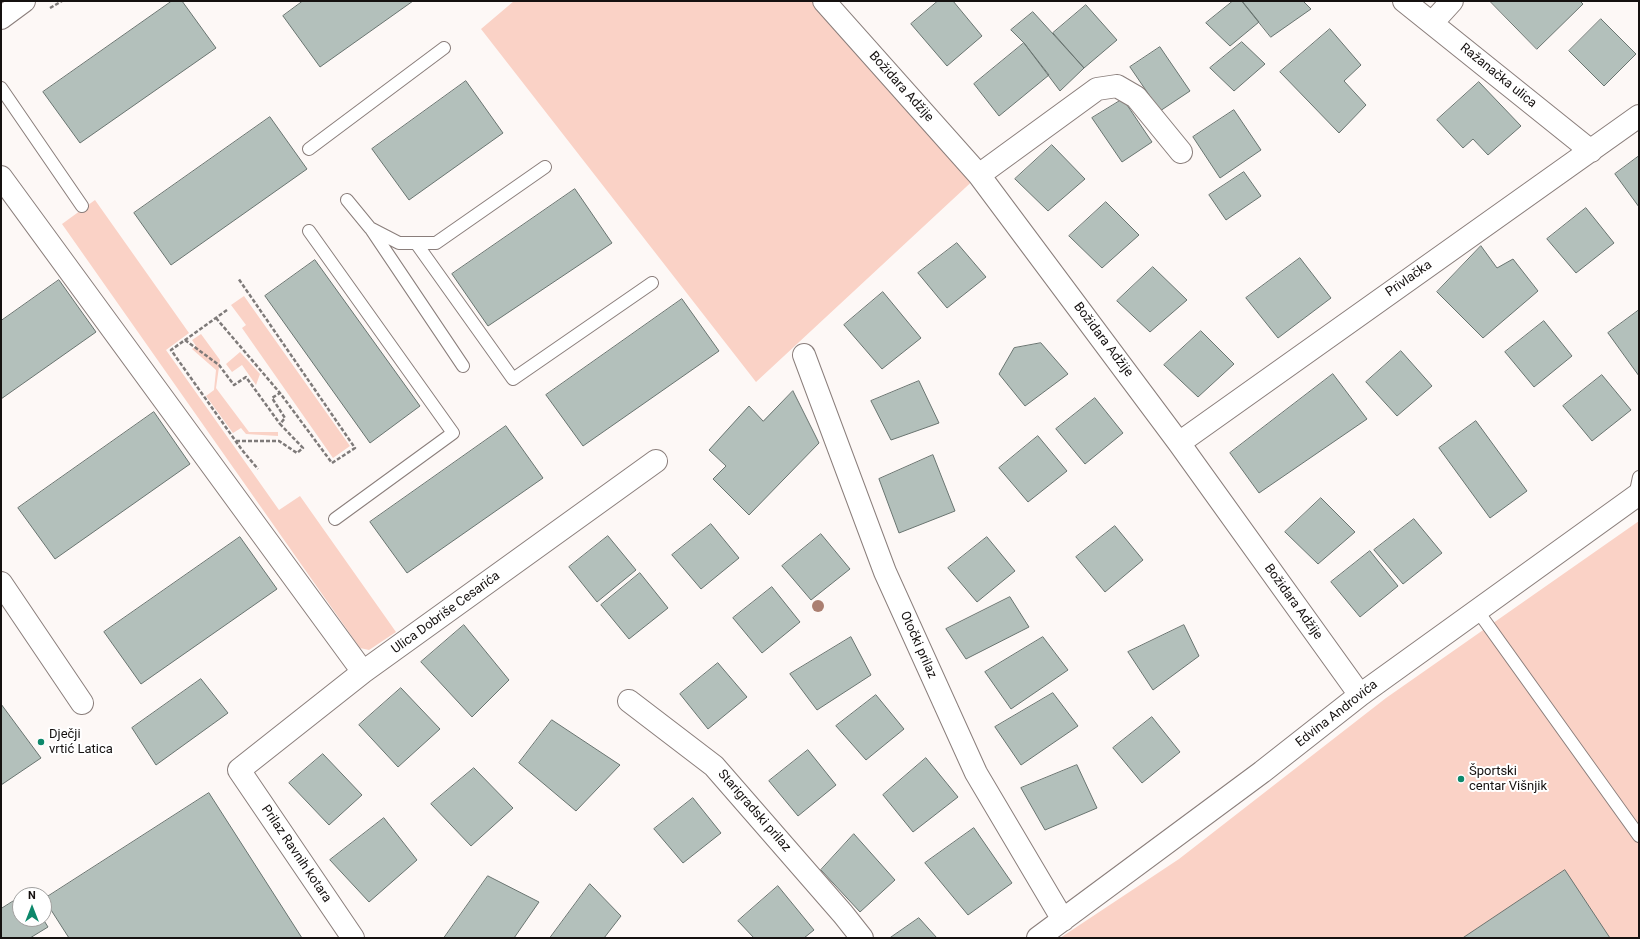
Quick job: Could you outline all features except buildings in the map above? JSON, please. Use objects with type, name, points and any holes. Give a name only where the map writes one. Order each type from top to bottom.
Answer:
[{"type":"street","points":[[1,18],[24,1]]},
{"type":"street","name":"Božidara Adžije","points":[[824,1],[980,175],[1179,443],[1360,695]]},
{"type":"street","name":"Ražanačka ulica","points":[[1404,1],[1591,151]]},
{"type":"street","points":[[1432,23],[1452,1]]},
{"type":"street","points":[[980,175],[1097,89],[1117,86],[1136,97],[1181,152]]},
{"type":"street","name":"Privlačka","points":[[1179,443],[1639,116]]},
{"type":"street","points":[[1,177],[363,672]]},
{"type":"street","name":"Otočki prilaz","points":[[804,355],[885,572],[976,773],[1063,920]]},
{"type":"street","name":"Ulica Dobriše Cesarića","points":[[239,770],[363,672],[656,461]]},
{"type":"street","name":"Edvina Androvića","points":[[1038,938],[1262,772],[1360,695],[1477,610],[1638,489]]},
{"type":"street","points":[[1,583],[82,703]]},
{"type":"street","name":"Starigradski prilaz","points":[[629,701],[714,766],[843,914],[862,938]]},
{"type":"street","name":"Prilaz Ravnih kotara","points":[[239,770],[353,938]]},
{"type":"lane","points":[[309,149],[444,48]]},
{"type":"lane","points":[[1,88],[82,206]]},
{"type":"lane","points":[[370,228],[399,243],[436,244],[545,166]]},
{"type":"lane","points":[[347,200],[370,228],[463,366]]},
{"type":"lane","points":[[309,231],[453,433],[335,519]]},
{"type":"lane","points":[[416,244],[513,379],[652,283]]},
{"type":"lane","points":[[1477,610],[1639,836]]},
{"type":"path","points":[[216,318],[280,392],[332,463],[355,448],[238,278]]},
{"type":"path","points":[[228,310],[171,350],[236,441],[258,468]]},
{"type":"path","points":[[185,340],[219,365],[234,385],[246,377],[280,424],[303,448],[297,453],[279,441],[236,441]]},
{"type":"path","points":[[280,392],[272,398],[285,418],[280,424]]},
{"type":"shaded area","points":[[514,1],[824,1],[979,175],[756,382],[481,29]]},
{"type":"shaded area","points":[[95,200],[189,333],[166,350],[279,510],[300,496],[396,632],[369,650],[360,648],[62,224]]},
{"type":"shaded area","points":[[244,296],[350,446],[333,458],[242,328],[246,325],[231,305]]},
{"type":"shaded area","points":[[201,334],[220,360],[216,388],[249,432],[278,432],[278,436],[246,434],[241,428],[233,433],[206,396],[214,390],[216,370],[192,349],[196,346],[192,340]]},
{"type":"shaded area","points":[[240,352],[260,374],[256,385],[242,365],[232,372],[226,364]]},
{"type":"shaded area","name":"Športski centar Višnjik","points":[[1639,521],[1639,938],[1060,938],[1179,859],[1386,698]]},
{"type":"place","name":"Dječji vrtić Latica","points":[[41,742]]},
{"type":"place","name":"Športski centar Višnjik","points":[[1461,779]]}]
